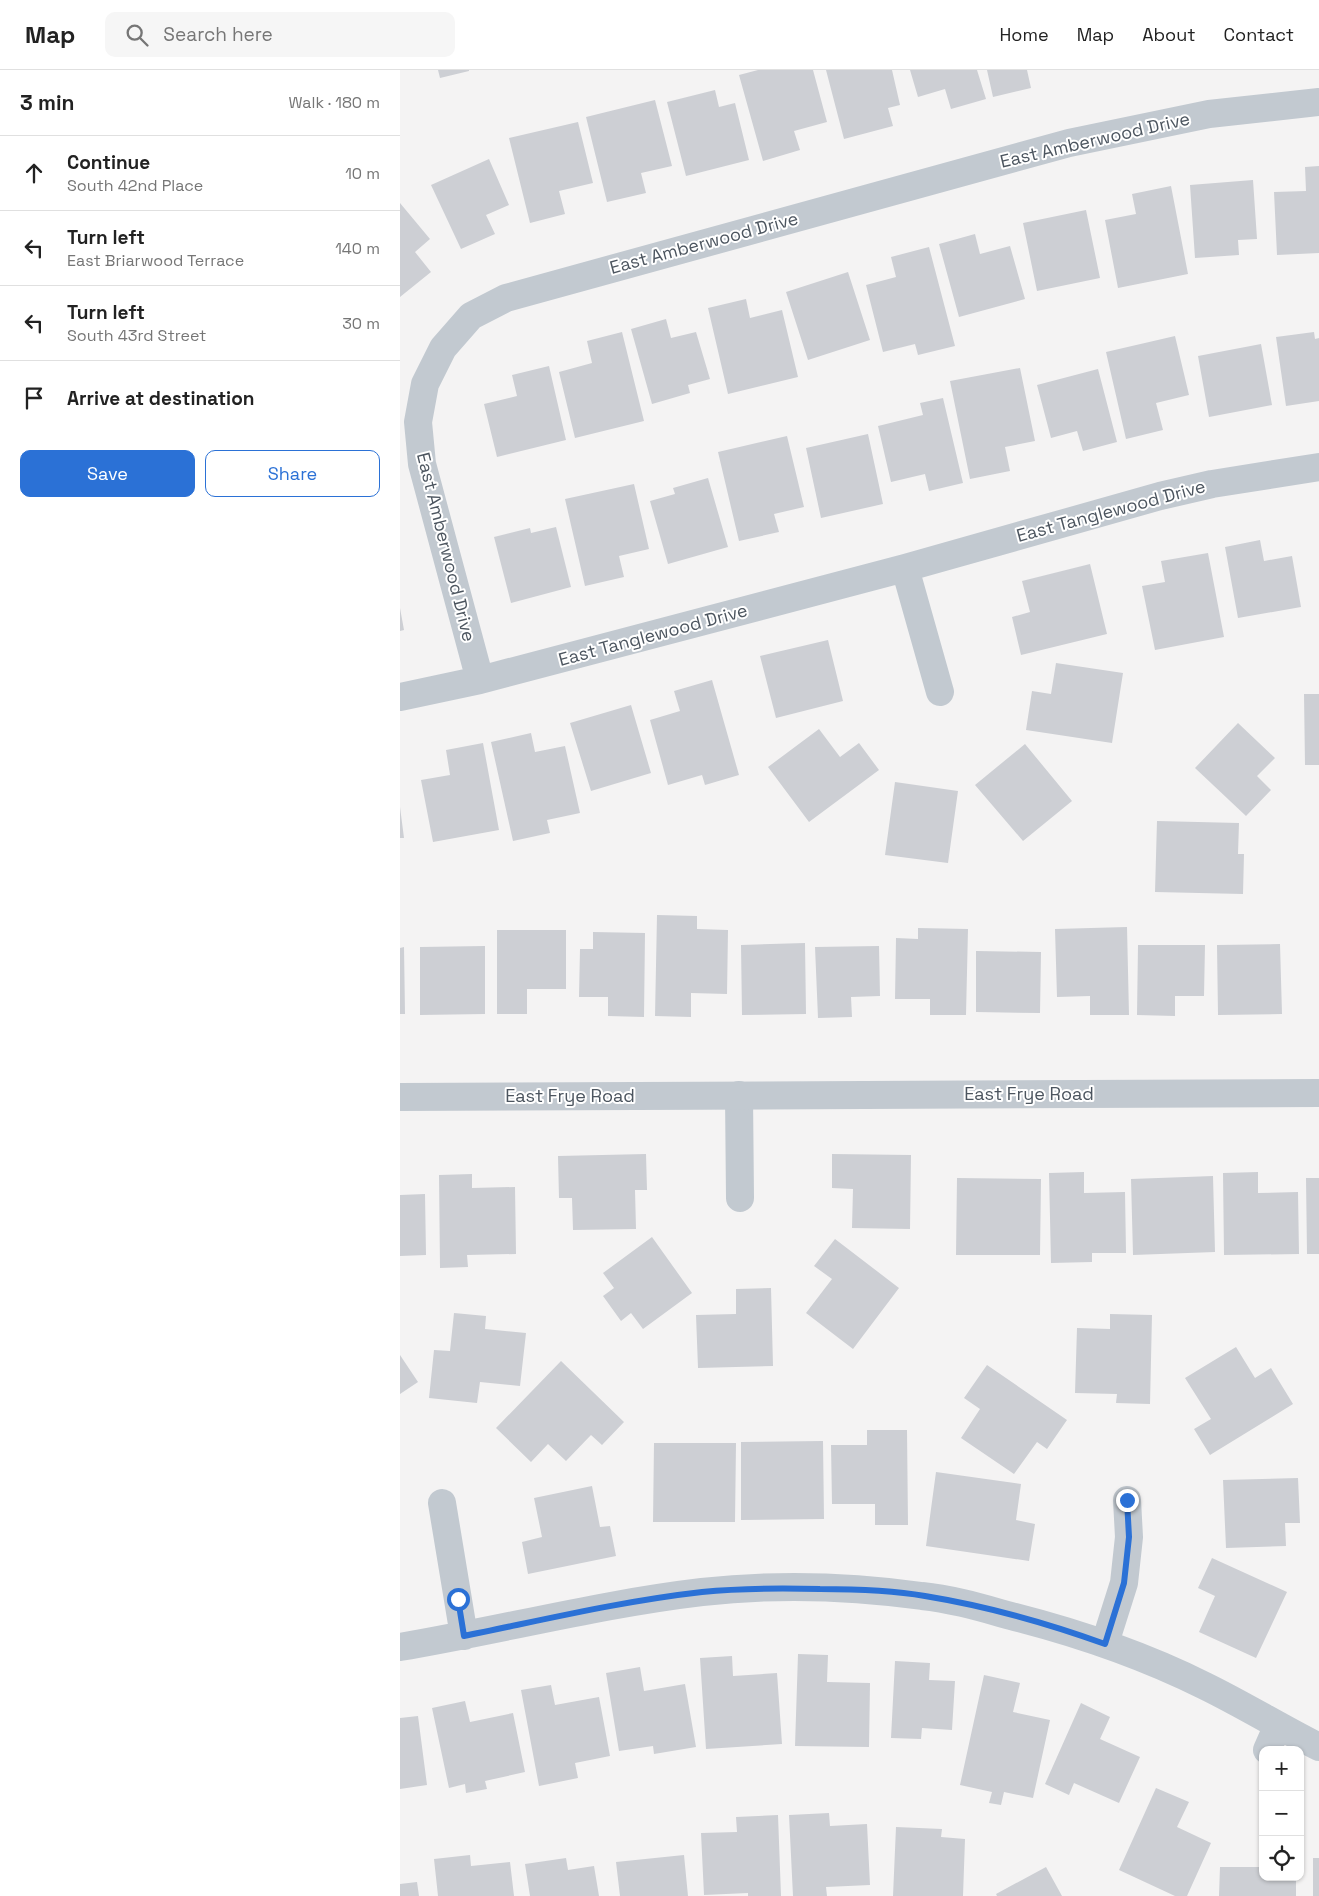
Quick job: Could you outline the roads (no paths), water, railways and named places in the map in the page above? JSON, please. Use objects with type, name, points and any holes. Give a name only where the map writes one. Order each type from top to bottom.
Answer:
[{"type":"street","name":"East Amberwood Drive","points":[[480,680],[422,464],[418,422],[425,384],[443,348],[471,316],[506,298],[1069,143],[1209,114],[1319,102]]},
{"type":"street","name":"East Tanglewood Drive","points":[[400,697],[480,680],[905,568],[1160,496],[1212,484],[1319,467]]},
{"type":"street","points":[[905,568],[940,692]]},
{"type":"street","name":"East Frye Road","points":[[400,1097],[1319,1093]]},
{"type":"street","points":[[739,1095],[740,1198]]},
{"type":"street","points":[[1105,1644],[1124,1583],[1129,1537],[1127,1500]]},
{"type":"street","points":[[442,1503],[464,1636]]},
{"type":"street","points":[[400,1647],[595,1609],[703,1592],[771,1588],[856,1589],[924,1596],[1070,1631],[1105,1644],[1204,1685],[1319,1747]]},
{"type":"street","points":[[1268,1746],[1278,1725]]}]
